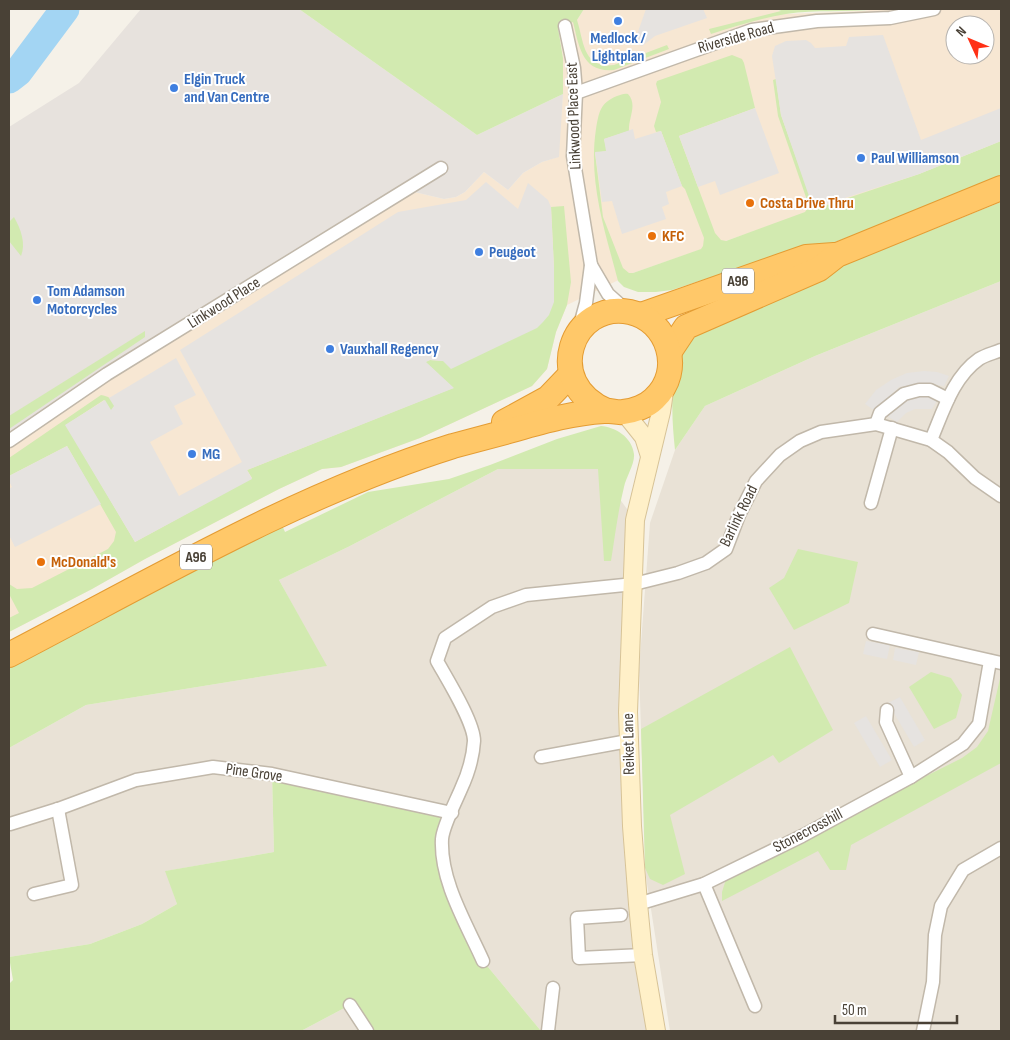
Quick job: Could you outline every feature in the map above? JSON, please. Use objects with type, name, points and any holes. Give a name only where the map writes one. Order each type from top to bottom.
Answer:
[{"type":"highway","name":"A96","points":[[9,655],[287,512],[401,465],[453,446],[568,415],[640,408],[654,399],[665,385],[670,369],[670,352],[686,327],[819,269],[838,255],[1001,188]]},
{"type":"highway","name":"A96","points":[[615,411],[595,406],[584,397],[576,387],[571,374],[569,360],[572,346],[578,333],[588,322],[601,314],[614,311],[634,313],[806,257],[838,255]]},
{"type":"highway","points":[[634,313],[651,322],[664,335],[670,352]]},
{"type":"highway","name":"A96","points":[[453,446],[521,414],[548,398],[571,374]]},
{"type":"street","name":"Riverside Road","points":[[576,94],[752,30],[817,21],[890,18],[934,9]]},
{"type":"street","name":"Linkwood Place East","points":[[565,26],[574,68],[576,94],[573,156],[591,265],[586,303],[578,333]]},
{"type":"street","name":"Linkwood Place","points":[[9,441],[107,374],[441,168]]},
{"type":"street","name":"Linkwood Place East","points":[[591,265],[608,294],[634,313]]},
{"type":"street","points":[[931,440],[948,399],[964,372],[980,358],[1001,350]]},
{"type":"street","name":"Reiket Lane","points":[[656,1031],[643,955],[638,904],[628,741],[635,520],[661,412],[665,385]]},
{"type":"street","points":[[876,424],[880,413],[904,394],[919,390],[930,390],[948,399]]},
{"type":"street","points":[[615,411],[644,437],[650,456]]},
{"type":"street","name":"Barlink Road","points":[[634,584],[678,573],[706,562],[726,549],[739,515],[756,481],[780,455],[800,441],[821,432],[876,424],[931,440],[948,452],[975,478],[1001,496]]},
{"type":"street","points":[[871,503],[892,428]]},
{"type":"street","points":[[483,961],[447,881],[443,856],[442,836],[467,775],[472,757],[474,738],[467,717],[437,661],[445,638],[492,607],[526,595],[634,584]]},
{"type":"street","name":"Stonecrosshill","points":[[638,904],[704,884],[802,836],[910,777],[962,744],[979,724],[996,662],[873,634]]},
{"type":"street","points":[[887,710],[886,722],[910,777]]},
{"type":"street","points":[[541,757],[628,741]]},
{"type":"street","name":"Pine Grove","points":[[10,824],[58,809],[136,780],[213,767],[272,774],[452,813]]},
{"type":"street","points":[[34,894],[72,885],[58,809]]},
{"type":"street","points":[[922,1031],[932,982],[935,935],[941,906],[963,870],[1001,848]]},
{"type":"street","points":[[704,884],[755,1006]]},
{"type":"street","points":[[622,915],[577,918],[579,958],[643,955]]},
{"type":"street","points":[[548,1031],[553,988]]},
{"type":"street","points":[[350,1005],[367,1031]]},
{"type":"shaded area","points":[[141,9],[299,9],[477,135],[563,94],[559,157],[542,162],[523,173],[508,190],[484,172],[465,192],[456,197],[444,199],[406,190],[9,441],[9,127],[79,83]]},
{"type":"shaded area","points":[[584,9],[775,9],[788,14],[876,9],[1001,9],[1001,141],[919,174],[633,273],[567,305],[556,332],[547,369],[532,386],[420,438],[341,467],[322,469],[279,489],[9,632],[9,441],[406,190],[444,199],[456,197],[465,192],[484,172],[508,190],[523,173],[542,162],[558,157],[563,94],[563,58],[558,28],[577,20]]},
{"type":"shaded area","points":[[646,9],[703,9],[707,18],[655,36],[642,46],[634,43]]},
{"type":"shaded area","points":[[883,35],[921,140],[1001,108],[1001,141],[919,174],[817,207],[811,202],[781,115],[772,56],[775,46],[786,41],[806,40],[815,48],[846,46],[849,37]]},
{"type":"shaded area","points":[[755,108],[779,173],[720,195],[715,181],[698,187],[679,136]]},
{"type":"shaded area","points":[[633,129],[635,139],[661,131],[682,186],[666,192],[669,204],[662,207],[666,219],[622,234],[612,201],[602,202],[595,152],[606,151],[604,139]]},
{"type":"shaded area","points":[[486,182],[518,209],[528,183],[548,200],[551,207],[554,302],[549,315],[543,322],[537,328],[451,369],[443,361],[430,360],[426,362],[454,388],[247,470],[252,479],[135,542],[65,425],[105,400],[111,410],[114,406],[109,398],[176,358],[196,395],[174,406],[183,424],[150,442],[179,496],[242,462],[180,350],[398,212],[466,200]]},
{"type":"shaded area","points":[[1001,281],[1001,1031],[670,1031],[646,877],[639,670],[650,523],[675,450],[705,406],[815,356]]},
{"type":"shaded area","points":[[937,372],[949,376],[944,386],[924,383],[899,387],[875,411],[865,404],[876,390],[891,380],[907,373]]},
{"type":"shaded area","points":[[926,395],[938,399],[932,409],[915,409],[906,413],[897,422],[887,416],[899,404],[911,398]]},
{"type":"shaded area","points":[[67,446],[101,504],[15,547],[9,535],[9,489],[12,487],[9,476]]},
{"type":"shaded area","points":[[498,469],[598,469],[635,520],[628,712],[654,1031],[541,1031],[483,961],[272,774],[274,852],[166,871],[177,904],[142,924],[90,944],[9,957],[9,748],[86,705],[326,666],[279,580],[348,547]]},
{"type":"shaded area","points":[[866,641],[890,645],[887,659],[863,654]]},
{"type":"shaded area","points":[[895,648],[919,652],[916,665],[893,660]]},
{"type":"shaded area","points":[[900,697],[925,740],[914,747],[888,703]]},
{"type":"shaded area","points":[[866,716],[892,760],[880,767],[854,723]]},
{"type":"shaded area","points":[[350,1005],[367,1031],[301,1031]]},
{"type":"green space","points":[[299,9],[584,9],[577,20],[586,52],[596,63],[614,65],[667,45],[669,49],[614,70],[603,70],[595,67],[584,56],[577,40],[573,22],[558,28],[563,58],[563,94],[477,135]]},
{"type":"green space","points":[[776,9],[876,9],[797,13],[758,20],[711,34],[709,29],[781,11]]},
{"type":"green space","points":[[732,55],[742,59],[744,63],[755,108],[679,136],[715,233],[721,240],[726,241],[805,212],[809,206],[778,116],[773,80],[776,79],[781,115],[813,205],[821,207],[919,174],[1001,141],[1001,179],[827,245],[797,249],[672,290],[638,292],[624,287],[618,281],[603,225],[596,187],[594,149],[599,113],[607,102],[617,96],[628,94],[631,98],[632,107],[629,131],[604,139],[607,151],[595,153],[603,217],[623,268],[629,273],[633,273],[701,249],[704,238],[661,131],[656,132],[654,126],[661,102],[656,84],[657,81]]},
{"type":"green space","points":[[1001,202],[1001,281],[815,356],[705,406],[675,450],[672,403],[676,373],[681,358],[699,333],[772,294]]},
{"type":"green space","points":[[564,206],[571,282],[567,305],[556,332],[547,369],[532,386],[420,438],[341,467],[322,469],[279,489],[9,632],[9,618],[19,613],[9,594],[9,584],[17,589],[32,588],[108,549],[114,541],[116,532],[67,446],[9,476],[9,458],[101,395],[110,398],[115,406],[111,411],[104,400],[66,425],[135,542],[252,478],[247,470],[453,388],[425,362],[430,360],[443,361],[554,268],[551,207]]},
{"type":"green space","points":[[14,217],[22,236],[23,247],[21,256],[9,241],[9,222]]},
{"type":"green space","points":[[145,331],[145,337],[9,429],[9,416]]},
{"type":"green space","points":[[601,426],[612,428],[622,434],[633,448],[634,454],[622,496],[611,561],[604,561],[598,469],[498,469],[348,547],[279,580],[327,666],[86,705],[9,748],[9,668],[281,523],[285,532],[368,492],[449,479],[557,439]]},
{"type":"green space","points":[[798,549],[858,562],[849,603],[794,630],[769,588],[784,578]]},
{"type":"green space","points":[[790,647],[833,730],[779,763],[773,755],[670,815],[685,874],[663,885],[650,879],[645,868],[641,729]]},
{"type":"green space","points":[[931,672],[951,678],[962,695],[956,718],[934,729],[909,687]]},
{"type":"green space","points":[[1001,674],[1001,763],[851,845],[846,870],[830,870],[818,851],[722,901],[722,892],[727,876],[962,758],[977,747],[988,731]]},
{"type":"green space","points":[[272,774],[452,813],[443,856],[483,961],[541,1031],[367,1031],[350,1005],[301,1031],[9,1031],[9,984],[13,980],[9,957],[90,944],[142,924],[177,904],[165,871],[274,852]]},
{"type":"waterway","points":[[9,79],[18,72],[65,9]]},
{"type":"place","name":"Medlock / Lightplan","points":[[618,21]]},
{"type":"place","name":"Elgin Truck and Van Centre","points":[[174,88]]},
{"type":"place","name":"Paul Williamson","points":[[861,158]]},
{"type":"place","name":"Costa Drive Thru","points":[[750,203]]},
{"type":"place","name":"KFC","points":[[652,236]]},
{"type":"place","name":"Peugeot","points":[[479,252]]},
{"type":"place","name":"Tom Adamson Motorcycles","points":[[37,300]]},
{"type":"place","name":"Vauxhall Regency","points":[[330,349]]},
{"type":"place","name":"MG","points":[[192,454]]},
{"type":"place","name":"McDonald's","points":[[41,562]]}]
